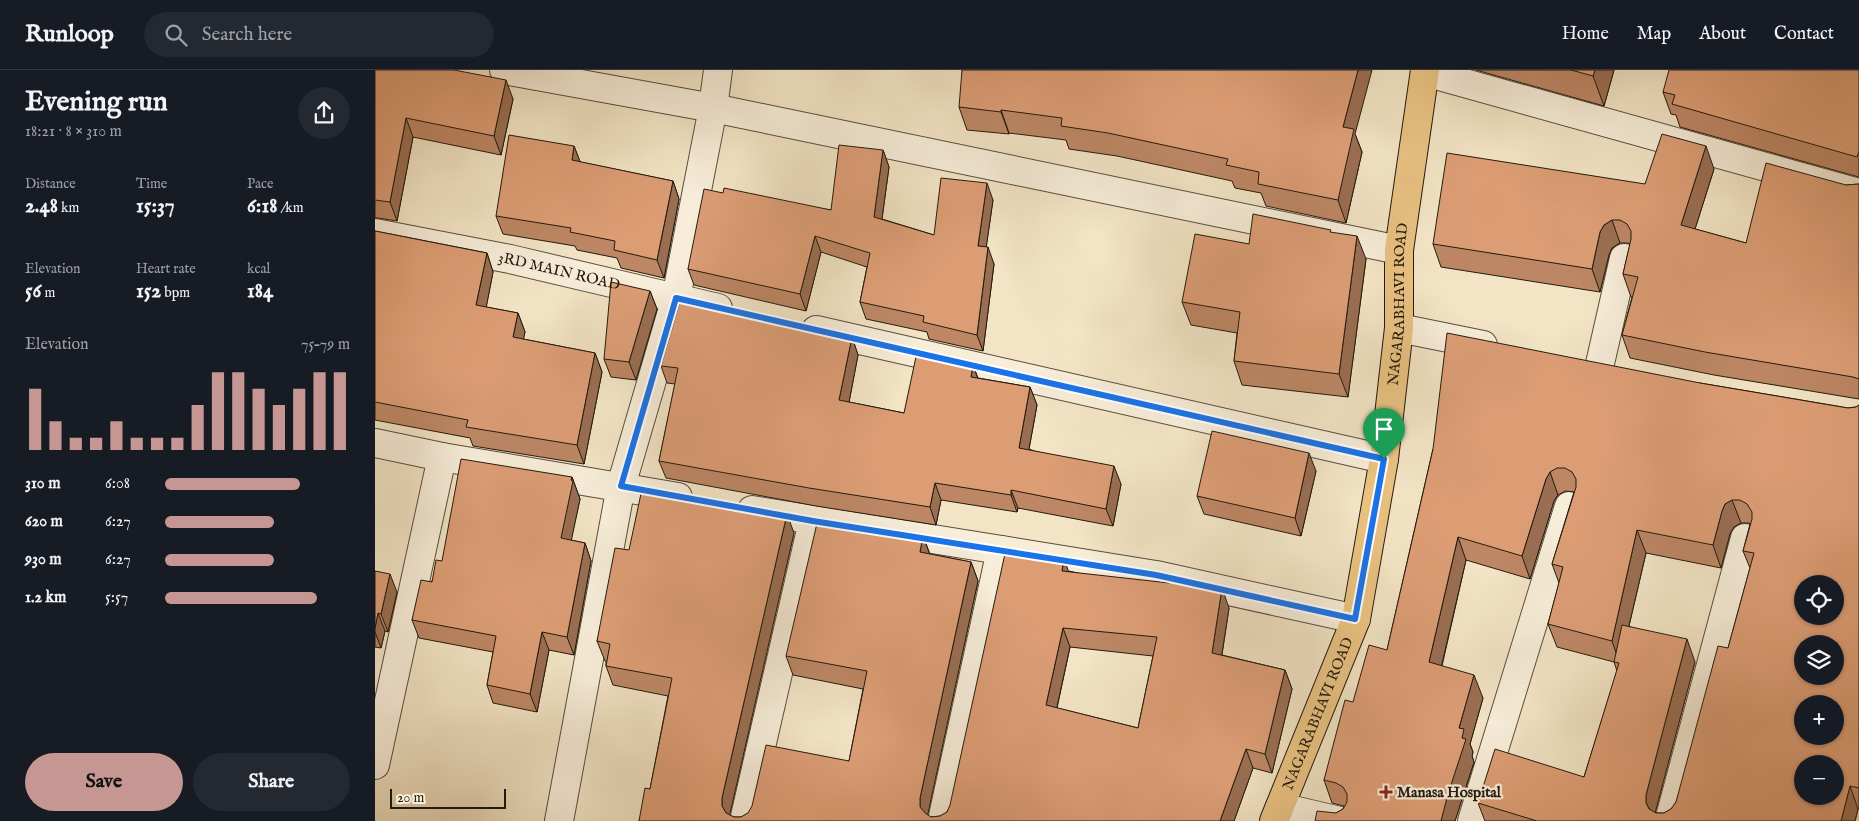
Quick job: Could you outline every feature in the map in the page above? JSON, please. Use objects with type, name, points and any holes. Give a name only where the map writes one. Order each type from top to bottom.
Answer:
[{"type":"main road","name":"NAGARABHAVI ROAD","points":[[1277,814],[1355,619],[1384,459],[1399,328],[1399,250],[1425,71]]},
{"type":"street","points":[[504,70],[713,108],[1399,250]]},
{"type":"street","points":[[559,821],[621,486],[676,298],[713,108],[718,70]]},
{"type":"street","points":[[1425,71],[1859,193]]},
{"type":"street","name":"3RD MAIN ROAD","points":[[375,233],[510,259],[744,314]]},
{"type":"street","points":[[1599,368],[1625,258]]},
{"type":"street","points":[[792,324],[1384,459]]},
{"type":"street","points":[[1399,328],[1504,349]]},
{"type":"street","points":[[1571,362],[1627,373]]},
{"type":"street","points":[[375,443],[442,458],[698,500]]},
{"type":"street","points":[[375,765],[442,458]]},
{"type":"street","points":[[727,505],[813,521],[1156,575],[1355,619]]},
{"type":"street","points":[[1472,821],[1569,506]]},
{"type":"street","points":[[744,821],[813,521]]},
{"type":"street","points":[[1669,821],[1745,538]]},
{"type":"street","points":[[943,821],[1001,550]]},
{"type":"street","points":[[1277,814],[1340,821]]},
{"type":"building","points":[[375,70],[454,70],[506,80],[494,136],[406,118],[390,202],[375,200]]},
{"type":"building","points":[[962,70],[1358,70],[1343,127],[1354,129],[1338,200],[1258,184],[1259,172],[1226,165],[1228,159],[1108,133],[1061,126],[1062,118],[959,107]]},
{"type":"building","points":[[1571,70],[1595,70],[1593,76]]},
{"type":"building","points":[[1669,70],[1859,70],[1859,151],[1857,157],[1672,104],[1675,95],[1663,92]]},
{"type":"building","points":[[1662,134],[1706,146],[1681,225],[1746,243],[1766,163],[1846,185],[1859,184],[1859,379],[1705,352],[1622,335],[1638,277],[1623,274],[1631,231],[1627,224],[1620,220],[1612,220],[1604,225],[1600,232],[1592,269],[1433,244],[1447,153],[1645,184]]},
{"type":"building","points":[[509,135],[574,146],[572,160],[673,181],[657,260],[614,250],[615,241],[570,232],[571,228],[496,216]]},
{"type":"building","points":[[839,145],[883,150],[874,217],[934,235],[941,178],[987,183],[978,246],[988,247],[977,335],[923,322],[924,316],[860,302],[870,253],[815,236],[800,294],[688,269],[704,189],[723,193],[724,188],[831,210]]},
{"type":"building","points":[[1253,214],[1331,230],[1330,232],[1357,236],[1339,374],[1234,361],[1240,312],[1182,302],[1195,234],[1249,244]]},
{"type":"building","points":[[375,231],[487,253],[476,305],[518,313],[513,337],[595,353],[577,445],[466,427],[468,420],[375,402]]},
{"type":"building","points":[[611,282],[650,291],[629,362],[604,359]]},
{"type":"building","points":[[681,298],[852,337],[839,400],[904,413],[917,352],[973,365],[971,377],[1030,387],[1019,448],[1114,466],[1106,509],[1011,490],[1011,495],[935,483],[930,507],[809,488],[659,461],[678,368],[661,366]]},
{"type":"building","points":[[1447,333],[1700,383],[1848,408],[1859,405],[1859,788],[1850,786],[1841,821],[1537,821],[1478,803],[1495,749],[1584,777],[1619,663],[1614,662],[1622,625],[1687,639],[1646,795],[1646,803],[1649,809],[1656,813],[1664,813],[1671,809],[1676,802],[1718,646],[1728,648],[1754,553],[1743,551],[1752,519],[1752,512],[1747,504],[1740,500],[1732,500],[1725,504],[1713,545],[1637,530],[1612,641],[1548,624],[1563,567],[1552,564],[1576,487],[1576,479],[1572,472],[1565,468],[1557,468],[1550,472],[1546,479],[1522,556],[1458,537],[1429,662],[1474,675],[1459,728],[1464,729],[1462,738],[1466,739],[1441,821],[1315,821],[1317,811],[1336,813],[1343,809],[1347,802],[1347,794],[1343,787],[1324,780],[1345,700],[1353,702],[1369,645],[1387,650],[1433,449]]},
{"type":"building","points":[[1212,431],[1309,453],[1295,518],[1197,496]]},
{"type":"building","points":[[461,459],[572,477],[571,480],[573,481],[561,538],[585,543],[567,637],[542,632],[530,694],[487,685],[496,636],[412,620],[421,580],[432,582],[436,560],[442,561]]},
{"type":"building","points":[[642,489],[652,491],[652,489],[787,514],[722,798],[722,806],[726,813],[734,817],[741,817],[748,813],[752,806],[766,745],[849,761],[867,671],[786,656],[818,519],[923,536],[920,552],[971,562],[920,798],[920,807],[931,817],[940,816],[947,812],[950,805],[1006,549],[1064,559],[1062,571],[1169,583],[1169,580],[1222,588],[1212,653],[1285,670],[1265,754],[1246,749],[1220,821],[639,821],[645,788],[650,789],[672,678],[606,666],[610,644],[597,641],[615,548],[629,550]],"holes":[[[1063,628],[1157,637],[1138,728],[1046,705]]]},
{"type":"building","points":[[375,571],[390,574],[381,614],[378,613],[375,628]]},
{"type":"place","name":"Manasa Hospital","points":[[1386,792]]},
{"type":"route","points":[[676,298],[1384,459],[1355,619],[1156,575],[813,521],[621,486],[676,298]]}]
